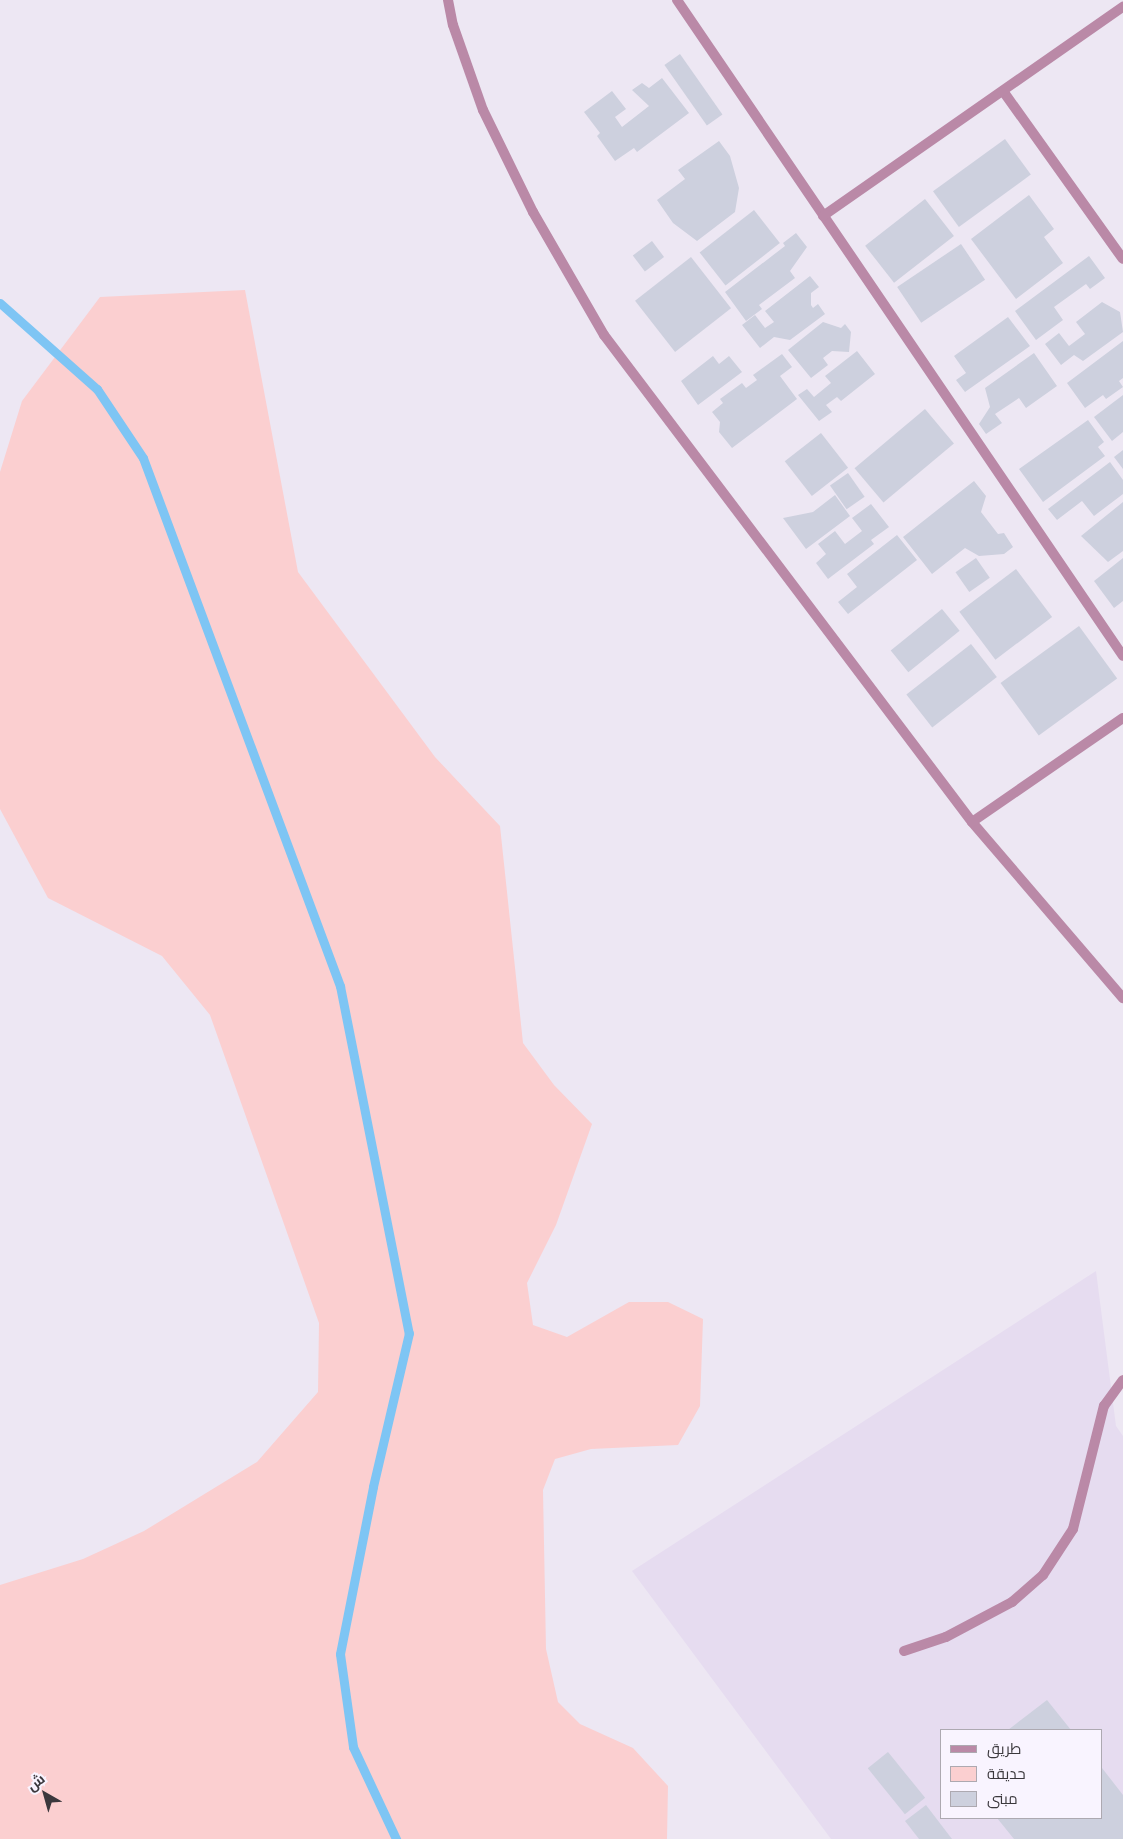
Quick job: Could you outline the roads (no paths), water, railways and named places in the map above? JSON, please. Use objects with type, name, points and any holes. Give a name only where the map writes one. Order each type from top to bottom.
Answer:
[{"type":"street","points":[[448,0],[453,25],[484,110],[532,212],[604,335],[972,822],[1123,998]]},
{"type":"street","points":[[677,0],[1123,656]]},
{"type":"street","points":[[823,216],[1123,7]]},
{"type":"street","points":[[1003,91],[1123,259]]},
{"type":"street","points":[[972,822],[1123,718]]},
{"type":"street","points":[[904,1651],[946,1637],[1012,1602],[1043,1575],[1073,1529],[1104,1406],[1123,1380]]},
{"type":"waterway","points":[[0,303],[97,389],[143,458],[340,986],[409,1333],[373,1487],[340,1654],[353,1747],[396,1839]]}]
